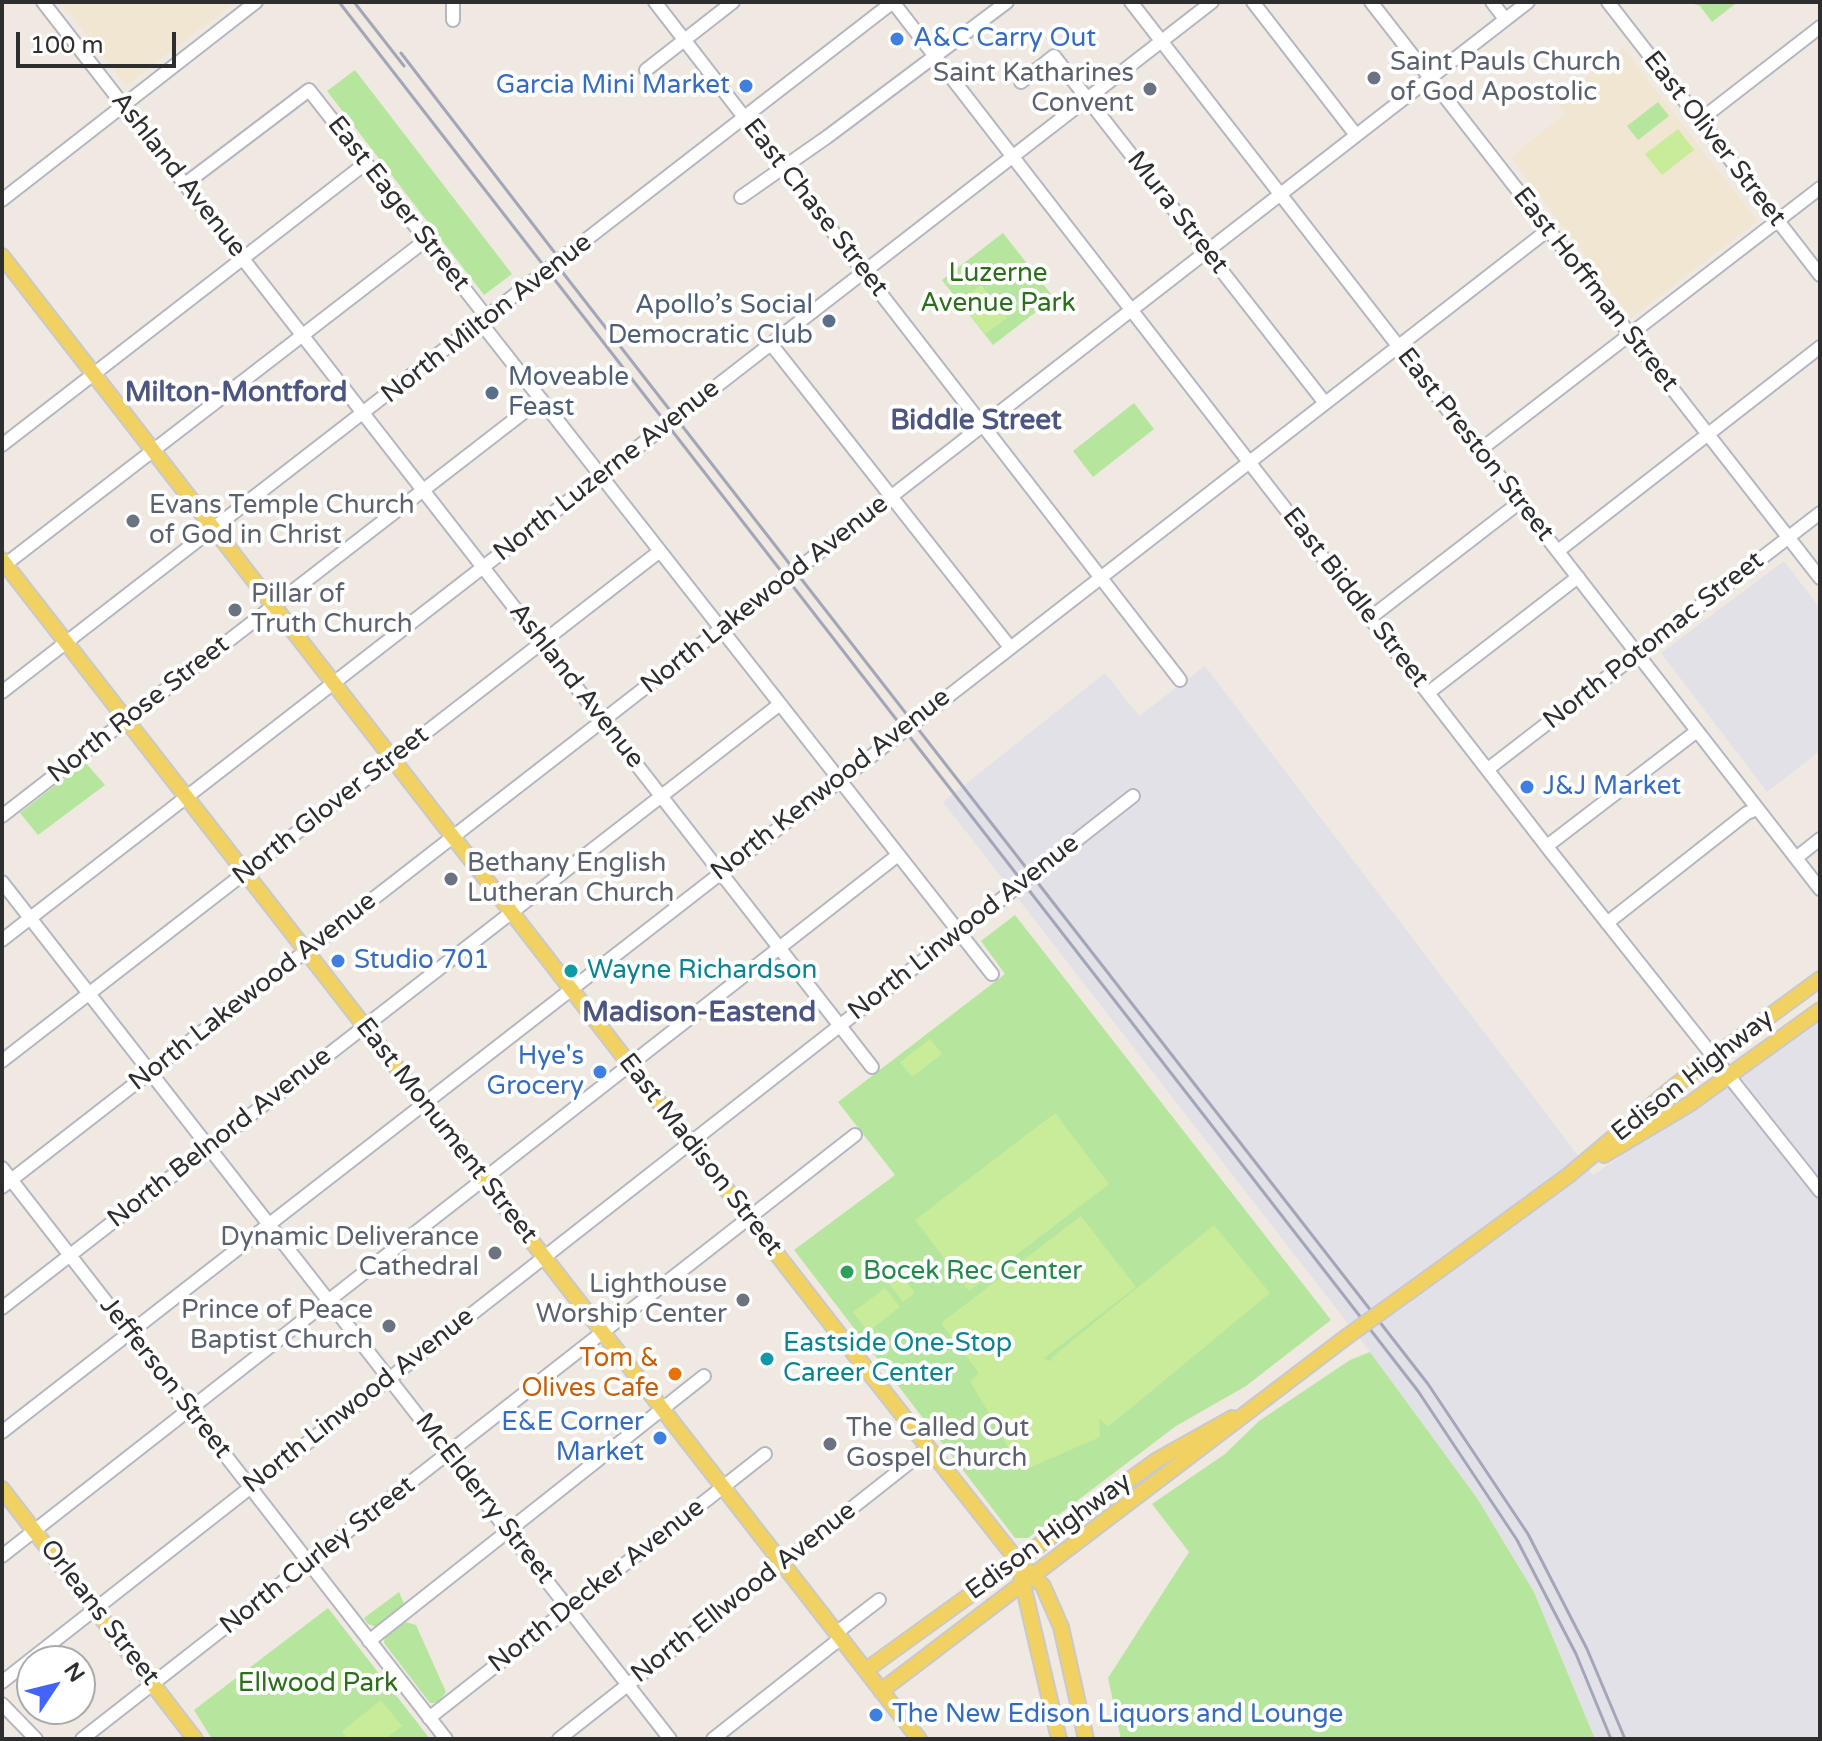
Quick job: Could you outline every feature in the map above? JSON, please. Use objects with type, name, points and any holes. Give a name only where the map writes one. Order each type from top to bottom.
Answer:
[{"type":"main road","name":"East Madison Street","points":[[2,256],[1056,1612],[1086,1739]]},
{"type":"main road","name":"East Monument Street","points":[[3,564],[866,1670],[912,1737]]},
{"type":"main road","name":"Edison Highway","points":[[881,1691],[1208,1445],[1240,1415],[1569,1175],[1713,1057],[1820,979]]},
{"type":"main road","name":"Edison Highway","points":[[1569,1175],[1691,1103],[1820,1010]]},
{"type":"main road","name":"Edison Highway","points":[[866,1670],[1157,1460],[1217,1423],[1240,1415]]},
{"type":"main road","name":"Orleans Street","points":[[2,1489],[195,1739]]},
{"type":"main road","name":"East Madison Street","points":[[1029,1579],[1059,1739]]},
{"type":"street","name":"Ashland Avenue","points":[[43,2],[872,1067]]},
{"type":"street","points":[[2,200],[256,2]]},
{"type":"street","points":[[453,2],[453,20]]},
{"type":"street","name":"East Chase Street","points":[[655,2],[1180,680]]},
{"type":"street","points":[[646,70],[733,2]]},
{"type":"street","name":"East Biddle Street","points":[[893,2],[1607,923],[1820,1191]]},
{"type":"street","name":"North Milton Avenue","points":[[2,692],[893,2]]},
{"type":"street","points":[[741,197],[1007,2]]},
{"type":"street","name":"East Preston Street","points":[[1131,2],[1820,889]]},
{"type":"street","name":"North Luzerne Avenue","points":[[2,940],[1212,2]]},
{"type":"street","points":[[1253,2],[1356,135]]},
{"type":"street","name":"East Hoffman Street","points":[[1371,2],[1820,578]]},
{"type":"street","points":[[1492,2],[1505,19]]},
{"type":"street","name":"North Lakewood Avenue","points":[[7,1184],[1528,2]]},
{"type":"street","name":"East Oliver Street","points":[[1608,2],[1820,275]]},
{"type":"street","points":[[1700,120],[1820,27]]},
{"type":"street","name":"Mura Street","points":[[1021,82],[1054,56],[1325,403]]},
{"type":"street","name":"East Eager Street","points":[[185,184],[309,90],[426,240],[541,399],[992,974]]},
{"type":"street","points":[[2,445],[366,163]]},
{"type":"street","points":[[1480,450],[1820,188]]},
{"type":"street","name":"North Kenwood Avenue","points":[[2,1432],[1009,646],[1548,230]]},
{"type":"street","points":[[3,564],[426,240]]},
{"type":"street","points":[[771,344],[1009,646]]},
{"type":"street","points":[[1558,551],[1820,347]]},
{"type":"street","name":"North Rose Street","points":[[2,816],[541,399]]},
{"type":"street","points":[[1370,618],[1520,502]]},
{"type":"street","name":"North Potomac Street","points":[[1488,769],[1820,513]]},
{"type":"street","name":"North Glover Street","points":[[2,1061],[660,551]]},
{"type":"street","points":[[1428,693],[1578,577]]},
{"type":"street","name":"North Belnord Avenue","points":[[2,1308],[780,704]]},
{"type":"street","points":[[1547,846],[1697,731]]},
{"type":"street","name":"North Linwood Avenue","points":[[2,1682],[1133,796]]},
{"type":"street","points":[[1607,923],[1747,813],[1757,809]]},
{"type":"street","points":[[1796,858],[1820,839]]},
{"type":"street","points":[[2,1556],[898,855]]},
{"type":"street","name":"McElderry Street","points":[[2,882],[670,1739]]},
{"type":"street","name":"North Curley Street","points":[[82,1739],[855,1135]]},
{"type":"street","name":"Jefferson Street","points":[[2,1168],[7,1184],[70,1255],[446,1739]]},
{"type":"street","points":[[369,1641],[704,1376]]},
{"type":"street","name":"North Ellwood Avenue","points":[[559,1739],[928,1448]]},
{"type":"street","name":"North Decker Avenue","points":[[429,1718],[765,1454]]},
{"type":"street","points":[[713,1739],[879,1600]]},
{"type":"street","points":[[2,1704],[36,1739]]},
{"type":"shaded area","points":[[61,2],[235,2],[126,85]]},
{"type":"shaded area","points":[[1623,48],[1757,221],[1631,318],[1511,157],[1565,114],[1556,101]]},
{"type":"shaded area","points":[[1784,561],[1820,608],[1820,751],[1767,792],[1661,653]]},
{"type":"shaded area","points":[[1205,666],[1593,1175],[1820,1020],[1820,1739],[1595,1739],[1534,1592],[1477,1498],[1370,1352],[943,802],[1105,673],[1139,716]]},
{"type":"green space","points":[[1688,2],[1735,4],[1712,22],[1700,6]]},
{"type":"green space","points":[[355,70],[512,274],[484,295],[327,91]]},
{"type":"green space","points":[[1658,102],[1669,116],[1638,140],[1627,126]]},
{"type":"green space","points":[[1678,129],[1694,150],[1662,175],[1645,154]]},
{"type":"green space","name":"Luzerne Avenue Park","points":[[1003,233],[1054,298],[993,345],[942,280]]},
{"type":"green space","points":[[981,285],[1007,318],[985,334],[960,301]]},
{"type":"green space","points":[[1134,403],[1154,429],[1093,477],[1073,451]]},
{"type":"green space","points":[[85,762],[105,785],[38,835],[20,813]]},
{"type":"green space","points":[[1015,915],[1331,1320],[1246,1386],[1176,1426],[1028,1538],[1015,1538],[794,1250],[895,1175],[838,1102],[1005,974],[981,941]]},
{"type":"green space","points":[[930,1039],[942,1054],[912,1077],[900,1062]]},
{"type":"green space","points":[[1055,1113],[1109,1184],[969,1291],[915,1220]]},
{"type":"green space","points":[[1081,1216],[1136,1287],[1043,1359],[1053,1361],[1051,1358],[1214,1225],[1270,1293],[1108,1427],[1099,1418],[1100,1437],[1029,1468],[1019,1466],[970,1381],[979,1373],[941,1323]]},
{"type":"green space","points":[[899,1272],[915,1293],[903,1302],[887,1281]]},
{"type":"green space","points":[[885,1288],[900,1307],[868,1332],[853,1312]]},
{"type":"green space","points":[[1370,1352],[1477,1498],[1534,1592],[1595,1739],[1121,1739],[1108,1678],[1189,1552],[1152,1504],[1225,1454],[1259,1421],[1350,1360]]},
{"type":"green space","name":"Ellwood Park","points":[[399,1592],[405,1606],[376,1627],[368,1624],[364,1618]]},
{"type":"green space","name":"Ellwood Park","points":[[328,1608],[430,1739],[212,1739],[194,1710]]},
{"type":"green space","name":"Ellwood Park","points":[[405,1622],[416,1625],[446,1692],[438,1703],[430,1703],[384,1643],[385,1636]]},
{"type":"green space","points":[[381,1700],[402,1726],[385,1739],[347,1739],[342,1731]]},
{"type":"railway","points":[[339,2],[1418,1391],[1517,1540],[1576,1654],[1611,1739]]},
{"type":"railway","points":[[354,2],[404,66]]},
{"type":"railway","points":[[401,53],[565,266]]},
{"type":"railway","points":[[553,260],[1428,1384],[1528,1534],[1587,1649],[1625,1739]]},
{"type":"place","name":"A&C Carry Out","points":[[897,39]]},
{"type":"place","name":"Saint Pauls Church of God Apostolic","points":[[1374,78]]},
{"type":"place","name":"Garcia Mini Market","points":[[746,86]]},
{"type":"place","name":"Saint Katharines Convent","points":[[1150,89]]},
{"type":"place","name":"Apollo’s Social Democratic Club","points":[[829,321]]},
{"type":"place","name":"Moveable Feast","points":[[492,393]]},
{"type":"place","name":"Evans Temple Church of God in Christ","points":[[133,521]]},
{"type":"place","name":"Pillar of Truth Church","points":[[235,610]]},
{"type":"place","name":"J&J Market","points":[[1527,787]]},
{"type":"place","name":"Bethany English Lutheran Church","points":[[451,879]]},
{"type":"place","name":"Studio 701","points":[[338,961]]},
{"type":"place","name":"Wayne Richardson","points":[[571,971]]},
{"type":"place","name":"Hye's Grocery","points":[[600,1072]]},
{"type":"place","name":"Dynamic Deliverance Cathedral","points":[[495,1253]]},
{"type":"place","name":"Bocek Rec Center","points":[[847,1272]]},
{"type":"place","name":"Lighthouse Worship Center","points":[[743,1300]]},
{"type":"place","name":"Prince of Peace Baptist Church","points":[[389,1326]]},
{"type":"place","name":"Eastside One-Stop Career Center","points":[[767,1359]]},
{"type":"place","name":"Tom & Olives Cafe","points":[[675,1374]]},
{"type":"place","name":"E&E Corner Market","points":[[660,1438]]},
{"type":"place","name":"The Called Out Gospel Church","points":[[830,1444]]},
{"type":"place","name":"The New Edison Liquors and Lounge","points":[[876,1715]]},
{"type":"district","name":"Milton-Montford","points":[[236,394]]},
{"type":"district","name":"Biddle Street","points":[[976,422]]},
{"type":"district","name":"Madison-Eastend","points":[[699,1014]]}]
